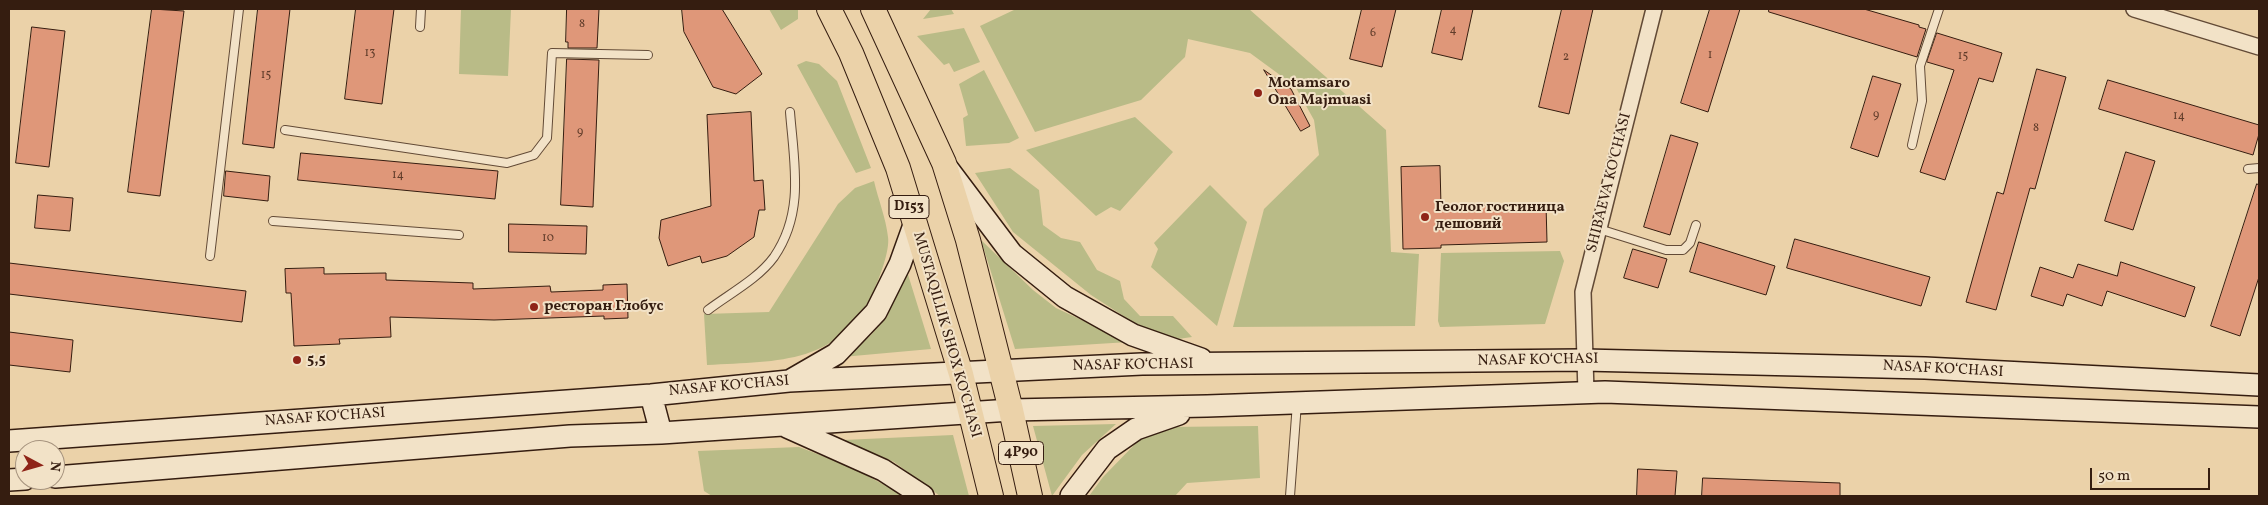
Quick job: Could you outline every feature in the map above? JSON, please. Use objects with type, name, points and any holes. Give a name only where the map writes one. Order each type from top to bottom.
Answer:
[{"type":"main road","name":"MUSTAQILLIK SHOX KO'CHASI","points":[[829,9],[851,53],[898,168],[961,374],[992,496]]},
{"type":"main road","points":[[873,9],[944,163],[968,240],[1012,410]]},
{"type":"main road","points":[[944,163],[1012,254],[1065,297],[1133,335],[1215,364]]},
{"type":"main road","points":[[788,382],[836,354],[876,312],[900,264],[914,225]]},
{"type":"main road","name":"NASAF KO‘CHASI","points":[[9,441],[651,395],[788,382],[1142,364],[1584,360],[1925,368],[2259,385]]},
{"type":"main road","points":[[65,476],[570,436],[661,433],[1012,410],[1207,406],[1586,393],[2259,417]]},
{"type":"main road","points":[[651,395],[661,433]]},
{"type":"main road","points":[[1071,496],[1107,449],[1136,429],[1155,421],[1207,406]]},
{"type":"main road","name":"4P90","points":[[1012,410],[1030,496]]},
{"type":"main road","points":[[784,425],[883,470],[923,496]]},
{"type":"street","name":"SHIBAEVA KO'CHASI","points":[[1586,393],[1583,292],[1654,9]]},
{"type":"street","points":[[2134,9],[2259,48]]},
{"type":"lane","points":[[210,256],[239,9]]},
{"type":"lane","points":[[420,27],[421,9]]},
{"type":"lane","points":[[1912,144],[1922,101],[1920,66],[1939,9]]},
{"type":"lane","points":[[285,130],[507,163],[534,154],[547,138],[552,53],[648,55]]},
{"type":"lane","points":[[708,310],[773,258],[791,224],[796,189],[790,112]]},
{"type":"lane","points":[[2248,169],[2259,168]]},
{"type":"lane","points":[[274,221],[459,235]]},
{"type":"lane","points":[[1599,229],[1666,250],[1682,250],[1690,243],[1696,225]]},
{"type":"lane","points":[[1290,496],[1297,402]]},
{"type":"green space","points":[[461,9],[511,9],[508,76],[459,74]]},
{"type":"green space","points":[[769,9],[798,9],[798,19],[781,30]]},
{"type":"green space","points":[[931,9],[951,9],[954,14],[923,19]]},
{"type":"green space","points":[[1016,9],[1249,9],[1386,130],[1391,252],[1419,254],[1415,326],[1233,327],[1264,209],[1319,155],[1314,120],[1295,86],[1250,53],[1188,39],[1185,57],[1141,100],[1035,132],[980,26]]},
{"type":"green space","points":[[964,28],[980,62],[954,72],[949,63],[944,65],[917,36]]},
{"type":"green space","points":[[806,61],[819,64],[837,81],[871,168],[856,173],[797,65]]},
{"type":"green space","points":[[984,70],[1019,138],[1009,143],[966,146],[963,118],[968,115],[959,84]]},
{"type":"green space","points":[[1135,117],[1173,152],[1120,211],[1111,207],[1096,216],[1026,150]]},
{"type":"green space","points":[[1010,168],[1039,190],[1043,225],[1061,238],[1080,242],[1097,270],[1120,281],[1124,299],[1140,316],[1173,316],[1192,337],[1171,340],[1145,330],[1091,295],[1013,232],[975,173]]},
{"type":"green space","points":[[874,181],[887,230],[888,249],[875,288],[861,313],[845,332],[826,345],[806,354],[759,362],[707,365],[704,314],[769,312],[838,204],[855,188]]},
{"type":"green space","points":[[1210,185],[1247,222],[1217,326],[1151,267],[1158,249],[1154,243]]},
{"type":"green space","points":[[981,240],[1033,290],[1056,308],[1129,342],[1015,349]]},
{"type":"green space","points":[[1560,251],[1564,261],[1545,324],[1440,327],[1438,321],[1441,253]]},
{"type":"green space","points":[[906,268],[931,349],[842,357],[870,336],[887,317]]},
{"type":"green space","points":[[1116,424],[1082,455],[1052,496],[1033,426]]},
{"type":"green space","points":[[1258,426],[1260,478],[1187,483],[1175,496],[1089,496],[1103,477],[1139,440],[1169,427]]},
{"type":"green space","points":[[953,435],[969,496],[940,496],[894,462],[843,440]]},
{"type":"green space","points":[[799,447],[849,466],[905,496],[712,496],[704,491],[698,451]]},
{"type":"building","points":[[152,9],[184,11],[160,196],[128,192]]},
{"type":"building","points":[[258,9],[290,9],[274,148],[243,144]]},
{"type":"building","points":[[356,9],[394,9],[382,104],[345,99]]},
{"type":"building","points":[[567,9],[599,9],[597,48],[568,48],[568,42],[566,42]]},
{"type":"building","points":[[682,9],[722,9],[762,74],[736,94],[713,87],[684,32]]},
{"type":"building","points":[[1362,9],[1396,9],[1382,67],[1350,59]]},
{"type":"building","points":[[1442,9],[1473,9],[1462,60],[1432,53]]},
{"type":"building","points":[[1562,9],[1593,9],[1569,114],[1539,107]]},
{"type":"building","points":[[1710,9],[1740,9],[1708,112],[1681,103]]},
{"type":"building","points":[[1769,9],[1864,9],[1919,25],[1919,27],[1926,29],[1917,57],[1769,12]]},
{"type":"building","points":[[32,27],[65,31],[49,167],[16,163]]},
{"type":"building","points":[[1937,33],[2002,53],[1993,82],[1979,78],[1945,180],[1920,172],[1954,70],[1927,62]]},
{"type":"building","points":[[567,59],[599,60],[593,207],[561,205]]},
{"type":"building","points":[[2037,69],[2066,77],[2035,189],[2030,188],[1996,310],[1966,302],[1997,192],[2003,194]]},
{"type":"building","points":[[1264,70],[1291,89],[1310,126],[1301,131]]},
{"type":"building","points":[[1873,76],[1901,84],[1878,157],[1851,148]]},
{"type":"building","points":[[2108,80],[2259,125],[2259,134],[2253,155],[2099,109]]},
{"type":"building","points":[[751,112],[754,181],[763,180],[765,210],[759,210],[754,237],[727,256],[702,263],[700,256],[668,266],[659,238],[661,220],[711,206],[707,115]]},
{"type":"building","points":[[1671,135],[1698,143],[1670,235],[1644,227]]},
{"type":"building","points":[[2126,152],[2155,161],[2133,230],[2105,221]]},
{"type":"building","points":[[301,153],[498,171],[495,199],[298,180]]},
{"type":"building","points":[[1440,166],[1441,206],[1546,204],[1547,242],[1441,245],[1441,248],[1403,249],[1401,167]]},
{"type":"building","points":[[226,171],[270,176],[268,201],[224,196]]},
{"type":"building","points":[[2257,184],[2259,185],[2259,277],[2240,336],[2211,326]]},
{"type":"building","points":[[38,195],[73,198],[70,231],[35,228]]},
{"type":"building","points":[[509,224],[587,226],[586,254],[509,252]]},
{"type":"building","points":[[1795,239],[1930,277],[1921,306],[1787,268]]},
{"type":"building","points":[[1699,242],[1775,266],[1766,295],[1690,272]]},
{"type":"building","points":[[1633,249],[1667,259],[1658,288],[1624,278]]},
{"type":"building","points":[[2121,262],[2195,287],[2185,317],[2107,291],[2102,306],[2067,294],[2063,306],[2031,296],[2040,267],[2073,278],[2078,264],[2117,276]]},
{"type":"building","points":[[9,263],[246,291],[242,322],[9,294]]},
{"type":"building","points":[[324,268],[324,274],[386,273],[386,280],[473,283],[473,289],[550,286],[551,292],[603,290],[603,285],[627,284],[628,318],[604,319],[604,316],[494,320],[390,317],[391,337],[339,339],[340,344],[294,346],[291,293],[286,293],[285,269]]},
{"type":"building","points":[[9,332],[73,340],[70,372],[9,365]]},
{"type":"building","points":[[1638,469],[1677,471],[1675,496],[1637,496]]},
{"type":"building","points":[[1703,478],[1840,483],[1840,496],[1702,496]]},
{"type":"place","name":"Motamsaro Ona Majmuasi","points":[[1258,93]]},
{"type":"place","name":"Геолог гостиница дешовий","points":[[1425,217]]},
{"type":"place","name":"ресторан Глобус","points":[[534,307]]},
{"type":"place","name":"5,5","points":[[297,360]]}]
